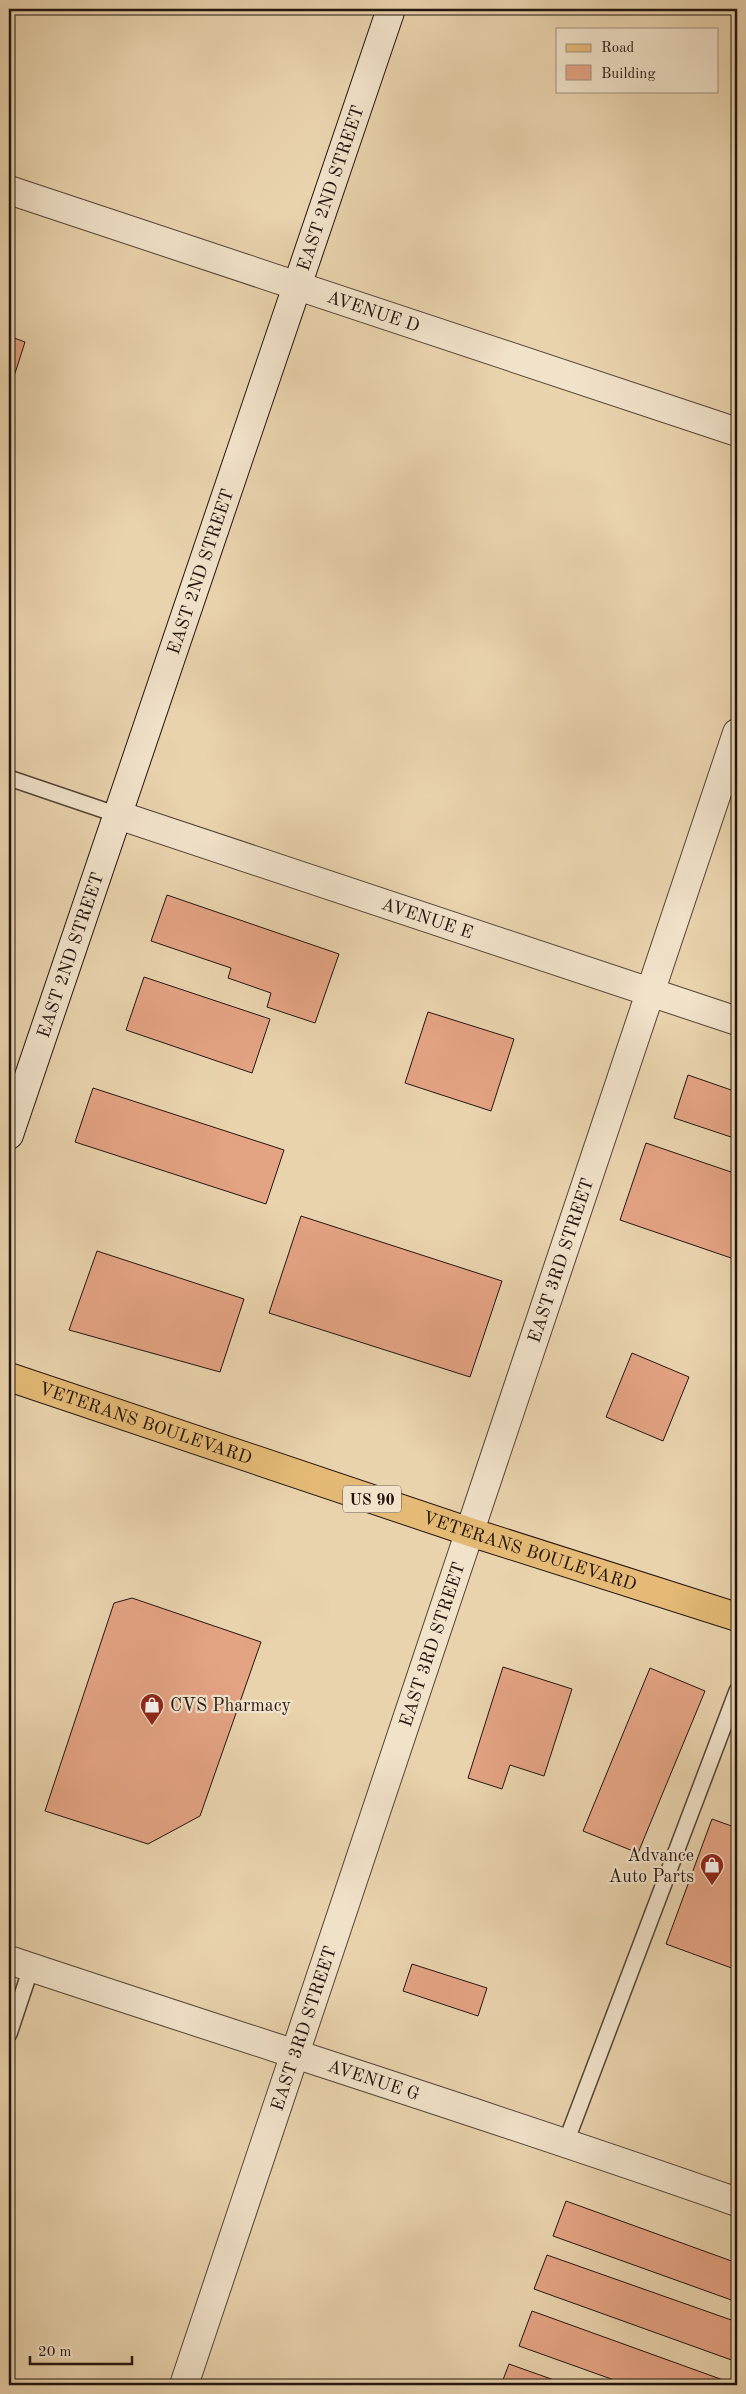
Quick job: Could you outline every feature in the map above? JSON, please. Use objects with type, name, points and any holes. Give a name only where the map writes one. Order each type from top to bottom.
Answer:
[{"type":"main road","name":"VETERANS BOULEVARD","points":[[9,1378],[470,1532],[737,1617]]},
{"type":"street","name":"EAST 2ND STREET","points":[[9,1135],[391,9]]},
{"type":"street","name":"AVENUE D","points":[[9,190],[737,432]]},
{"type":"street","name":"EAST 3RD STREET","points":[[184,2385],[737,733]]},
{"type":"street","name":"AVENUE E","points":[[118,815],[737,1021]]},
{"type":"street","name":"AVENUE G","points":[[20,1964],[566,2142],[737,2202]]},
{"type":"lane","points":[[9,778],[118,815]]},
{"type":"lane","points":[[566,2142],[737,1691]]},
{"type":"lane","points":[[9,2034],[20,1964]]},
{"type":"building","points":[[9,336],[25,342],[9,392]]},
{"type":"building","points":[[167,895],[339,954],[315,1023],[267,1007],[271,993],[228,978],[231,968],[151,941]]},
{"type":"building","points":[[144,977],[270,1019],[252,1073],[126,1030]]},
{"type":"building","points":[[428,1012],[514,1039],[491,1111],[405,1083]]},
{"type":"building","points":[[688,1075],[737,1092],[737,1139],[674,1118]]},
{"type":"building","points":[[93,1088],[284,1150],[266,1204],[75,1142]]},
{"type":"building","points":[[646,1143],[737,1174],[737,1260],[620,1220]]},
{"type":"building","points":[[301,1216],[502,1281],[470,1377],[269,1313]]},
{"type":"building","points":[[97,1251],[244,1299],[220,1372],[69,1330]]},
{"type":"building","points":[[632,1353],[689,1377],[663,1441],[606,1417]]},
{"type":"building","name":"CVS Pharmacy","points":[[132,1598],[261,1642],[200,1816],[148,1844],[45,1811],[114,1603]]},
{"type":"building","points":[[503,1667],[572,1689],[544,1776],[510,1765],[502,1789],[468,1778]]},
{"type":"building","points":[[650,1668],[705,1691],[638,1853],[583,1831]]},
{"type":"building","name":"Advance Auto Parts","points":[[712,1819],[737,1828],[737,1970],[666,1944]]},
{"type":"building","points":[[412,1964],[487,1988],[478,2016],[403,1991]]},
{"type":"building","points":[[566,2201],[737,2263],[737,2302],[553,2236]]},
{"type":"building","points":[[547,2255],[737,2322],[737,2362],[534,2289]]},
{"type":"building","points":[[532,2311],[737,2385],[628,2385],[519,2346]]},
{"type":"building","points":[[509,2364],[568,2385],[501,2385]]},
{"type":"place","name":"CVS Pharmacy","points":[[152,1726]]},
{"type":"place","name":"Advance Auto Parts","points":[[712,1886]]}]
